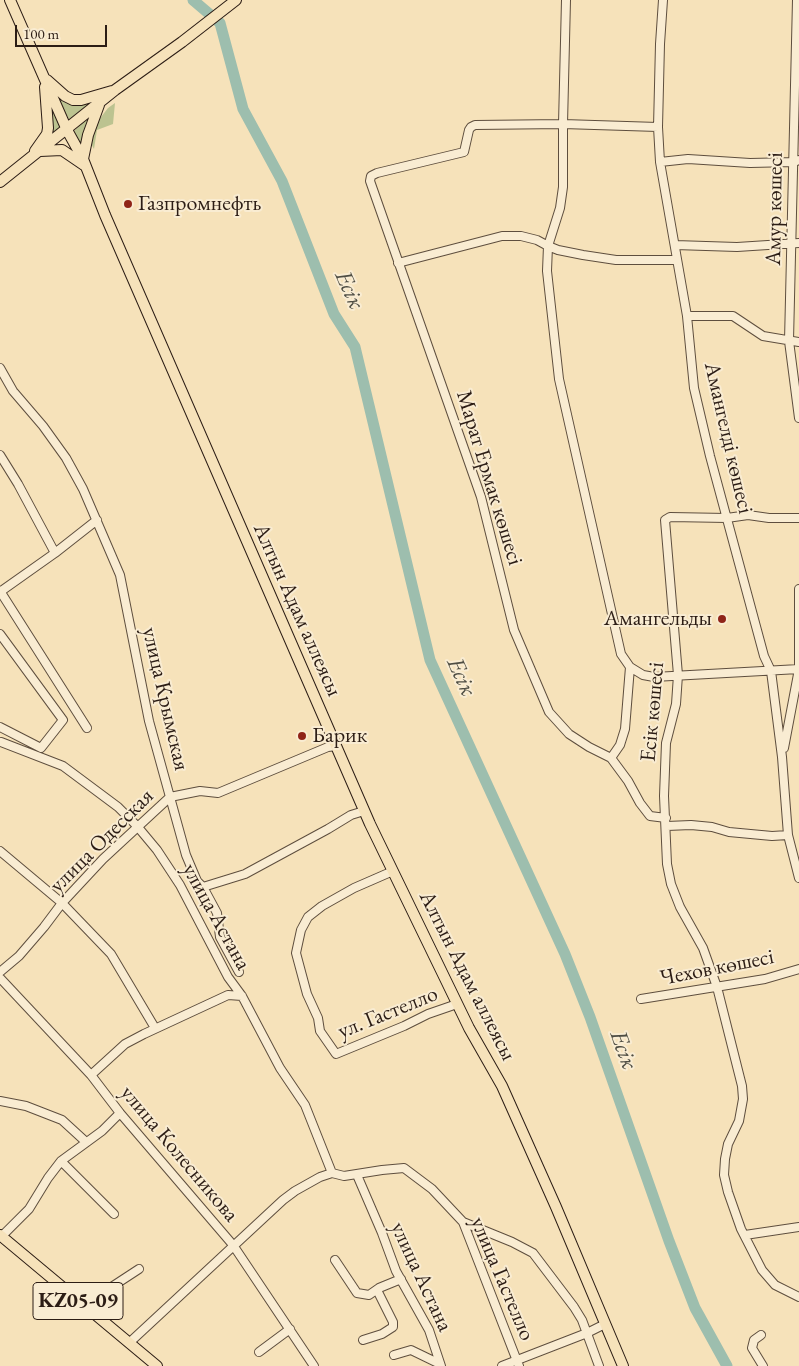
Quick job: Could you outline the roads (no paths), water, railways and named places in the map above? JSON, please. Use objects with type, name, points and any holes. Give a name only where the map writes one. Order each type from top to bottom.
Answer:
[{"type":"main road","name":"Алтын Адам аллеясы","points":[[10,0],[67,130],[85,163],[104,215],[364,811],[458,1004],[502,1086],[556,1207],[622,1366]]},
{"type":"main road","points":[[0,182],[116,90],[236,0]]},
{"type":"main road","points":[[45,78],[65,96],[73,100],[81,100],[116,90]]},
{"type":"main road","points":[[36,153],[47,134],[48,128],[45,78]]},
{"type":"main road","points":[[36,153],[62,150],[85,163],[88,135],[99,105]]},
{"type":"main road","name":"KZ05-09","points":[[1,1236],[157,1366]]},
{"type":"street","points":[[566,0],[563,187],[560,208],[548,246],[547,271],[559,379],[621,654],[630,667],[643,675],[654,677],[799,669]]},
{"type":"street","name":"Амангелді көшесі","points":[[663,0],[658,127],[660,162],[688,316],[694,388],[764,656],[772,671],[782,757],[788,836],[799,878]]},
{"type":"street","name":"Амур көшесі","points":[[797,0],[795,244],[789,341],[799,418]]},
{"type":"street","points":[[563,124],[658,127]]},
{"type":"street","name":"Марат Ермак көшесі","points":[[563,124],[475,125],[469,130],[464,152],[377,173],[371,176],[370,182],[481,497],[514,630],[549,712],[569,734],[610,758]]},
{"type":"street","points":[[660,162],[688,159],[750,163],[796,161]]},
{"type":"street","points":[[398,263],[502,236],[521,236],[537,240],[548,246],[583,255],[616,260],[677,260]]},
{"type":"street","points":[[675,245],[737,247],[795,244]]},
{"type":"street","points":[[688,316],[733,316],[763,336],[799,342]]},
{"type":"street","name":"улица Крымская","points":[[0,368],[13,391],[44,426],[66,458],[83,489],[120,575],[149,721],[186,855],[197,881],[203,887],[217,913],[220,937],[239,972]]},
{"type":"street","points":[[0,455],[18,484],[55,553]]},
{"type":"street","points":[[727,518],[748,515],[769,518],[799,518]]},
{"type":"street","name":"Есік көшесі","points":[[727,518],[670,517],[665,520],[678,675],[676,704],[666,743],[664,796],[667,864],[671,884],[680,907],[703,948],[717,987],[742,1086],[743,1099],[740,1121],[728,1144],[725,1159],[724,1175],[733,1208],[762,1270],[775,1285],[799,1297]]},
{"type":"street","points":[[86,728],[0,592],[97,520]]},
{"type":"street","points":[[782,757],[799,669],[799,589]]},
{"type":"street","points":[[0,634],[63,720],[41,748],[0,726]]},
{"type":"street","points":[[630,667],[625,729],[620,745],[610,758],[628,781],[640,803],[650,816],[666,822],[712,827],[728,832],[788,836]]},
{"type":"street","name":"улица Астана","points":[[1,742],[63,766],[118,807],[157,850],[180,885],[228,976],[242,996],[280,1068],[305,1105],[332,1174]]},
{"type":"street","name":"улица Одесская","points":[[0,972],[18,956],[62,903],[103,859],[170,797],[200,791],[218,793],[328,747],[336,746]]},
{"type":"street","points":[[203,887],[245,874],[351,815],[364,811]]},
{"type":"street","points":[[0,851],[62,903],[112,954],[155,1028]]},
{"type":"street","name":"ул. Гастелло","points":[[393,872],[354,888],[322,906],[308,917],[301,930],[296,953],[307,994],[318,1018],[320,1031],[336,1054],[428,1014],[458,1004]]},
{"type":"street","name":"Чехов көшесі","points":[[641,999],[765,979],[799,969]]},
{"type":"street","name":"улица Колесникова","points":[[0,978],[91,1075],[120,1113],[233,1245],[314,1366]]},
{"type":"street","points":[[91,1075],[125,1044],[155,1028],[228,995],[242,996]]},
{"type":"street","points":[[0,1101],[26,1106],[62,1120],[86,1142]]},
{"type":"street","points":[[1,1236],[29,1209],[61,1161],[102,1131],[120,1113]]},
{"type":"street","points":[[61,1161],[114,1214]]},
{"type":"street","name":"улица Гастелло","points":[[357,1175],[404,1168],[432,1189],[463,1222],[518,1363]]},
{"type":"street","points":[[129,1343],[283,1200],[308,1184],[332,1174],[344,1176],[357,1175]]},
{"type":"street","name":"улица Астана","points":[[357,1175],[401,1280],[429,1330],[441,1365]]},
{"type":"street","points":[[463,1222],[512,1242],[533,1253],[574,1307],[587,1333],[599,1366]]},
{"type":"street","points":[[745,1235],[799,1227]]},
{"type":"street","points":[[335,1260],[356,1293],[369,1295],[401,1280]]},
{"type":"street","points":[[84,1306],[139,1269]]},
{"type":"street","points":[[363,1340],[382,1334],[393,1327],[393,1322],[377,1290]]},
{"type":"street","points":[[502,1366],[518,1363],[605,1324]]},
{"type":"street","points":[[258,1352],[290,1329]]},
{"type":"street","points":[[761,1335],[754,1340],[752,1348],[763,1366]]},
{"type":"street","points":[[394,1355],[411,1350],[441,1365]]},
{"type":"waterway","name":"Есік","points":[[193,0],[220,23],[243,109],[282,181],[334,314],[355,347],[430,660],[565,954],[590,1017],[669,1241],[695,1308],[727,1366]]},
{"type":"place","name":"Газпромнефть","points":[[128,204]]},
{"type":"place","name":"Амангельды","points":[[722,619]]},
{"type":"place","name":"Барик","points":[[302,736]]}]
